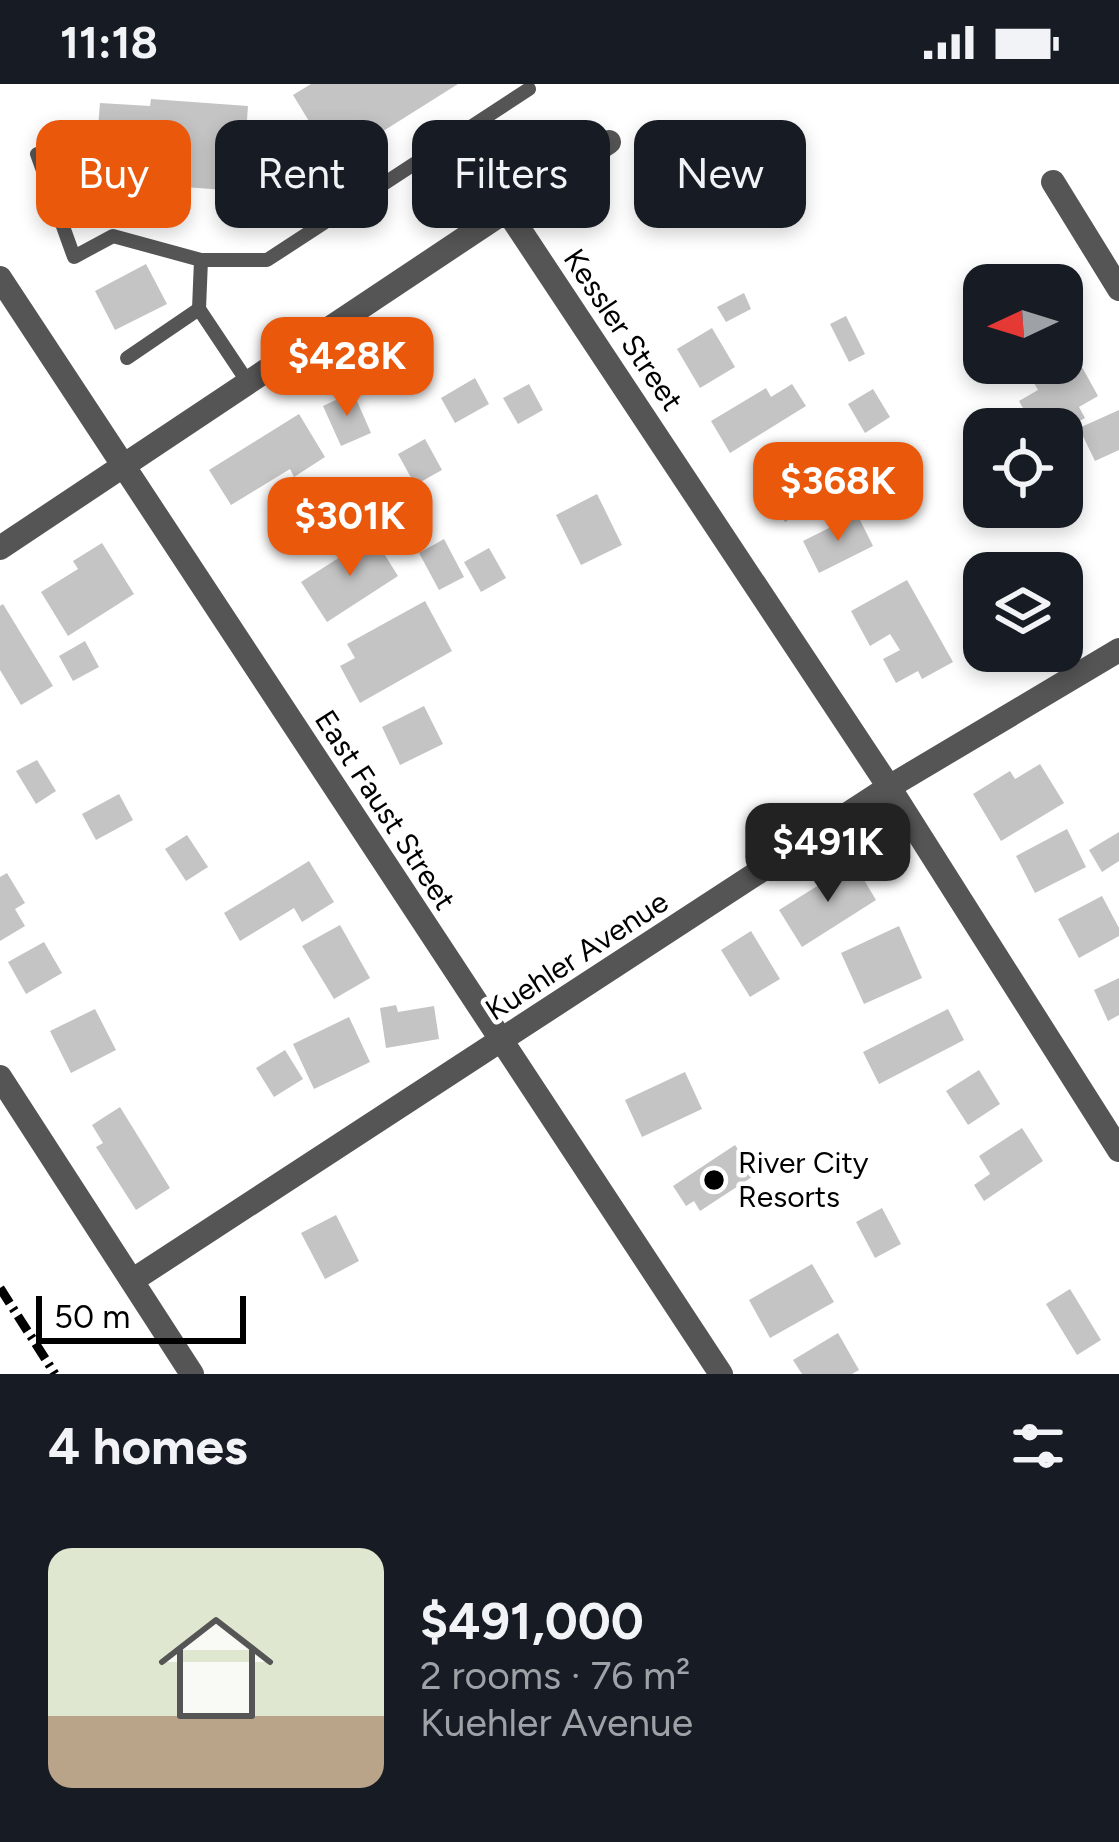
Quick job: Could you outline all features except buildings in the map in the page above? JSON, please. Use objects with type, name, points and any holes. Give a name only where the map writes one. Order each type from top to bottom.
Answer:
[{"type":"street","points":[[1053,182],[1119,289]]},
{"type":"street","points":[[0,548],[476,228]]},
{"type":"street","name":"Kessler Street","points":[[519,228],[890,787],[1119,1150]]},
{"type":"street","name":"East Faust Street","points":[[0,278],[721,1374]]},
{"type":"street","name":"Kuehler Avenue","points":[[133,1280],[890,787],[1119,650]]},
{"type":"street","points":[[0,1077],[192,1374]]},
{"type":"lane","points":[[64,228],[74,257],[113,236],[201,260],[268,260],[529,89]]},
{"type":"lane","points":[[201,260],[199,309],[248,380]]},
{"type":"lane","points":[[127,358],[199,309]]},
{"type":"railway","points":[[0,1288],[55,1374]]},
{"type":"place","name":"River City Resorts","points":[[714,1180]]}]
